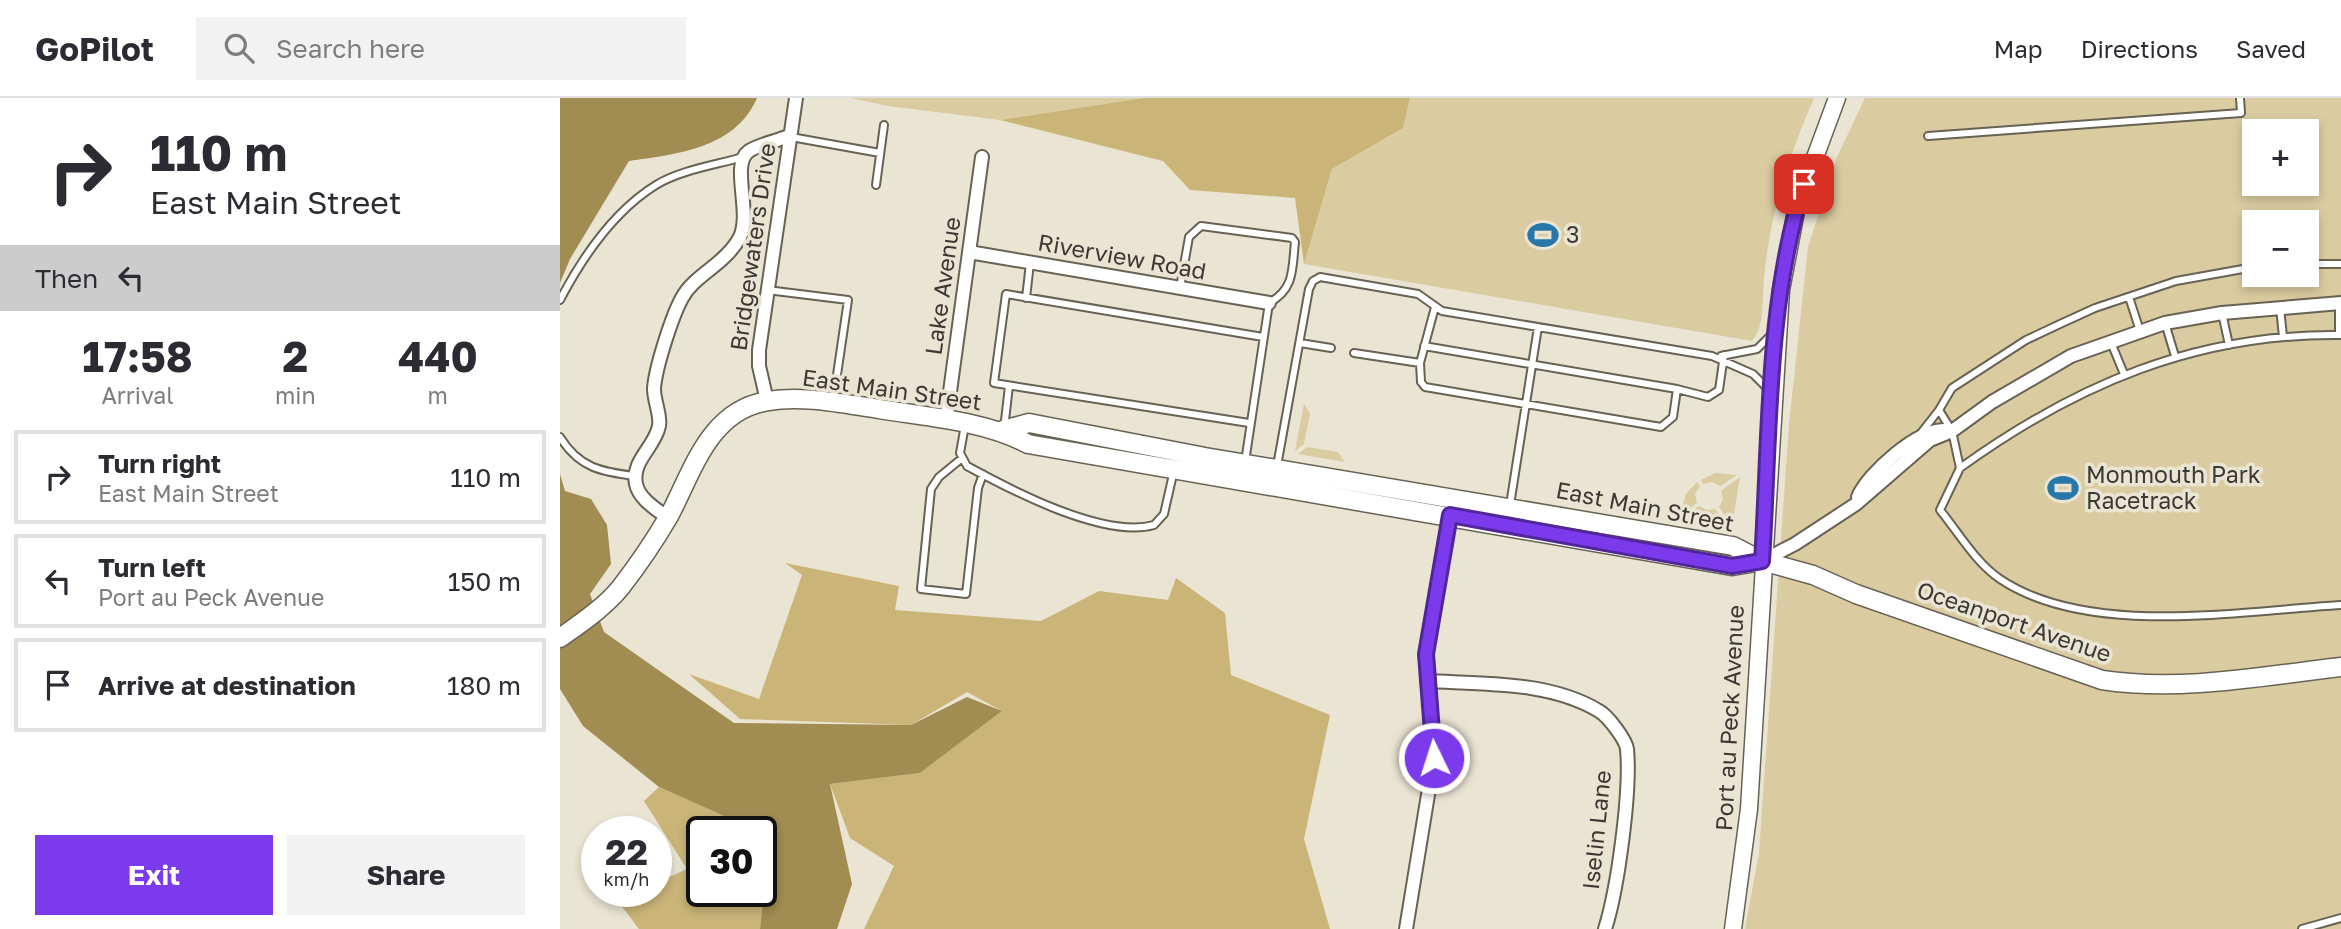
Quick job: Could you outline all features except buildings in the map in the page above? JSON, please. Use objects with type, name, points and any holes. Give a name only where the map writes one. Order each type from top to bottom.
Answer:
[{"type":"main road","name":"East Main Street","points":[[560,638],[620,588],[668,518],[706,442],[717,429],[744,408],[766,401],[833,403],[1003,430],[1028,444],[1175,468],[1244,472],[1277,468],[1733,546],[1762,561]]},
{"type":"main road","name":"East Main Street","points":[[1003,430],[1029,423],[1450,515],[1732,566],[1762,561]]},
{"type":"main road","name":"Oceanport Avenue","points":[[1762,561],[1813,575],[1856,594],[2102,680],[2171,684],[2341,667]]},
{"type":"street","name":"Bridgewaters Drive","points":[[766,401],[759,366],[767,290],[796,98]]},
{"type":"street","name":"Port au Peck Avenue","points":[[1733,929],[1749,810],[1776,330],[1787,247],[1797,206],[1836,98]]},
{"type":"street","points":[[668,518],[643,498],[635,477],[636,467],[658,429],[656,378],[682,297],[723,261],[742,232],[746,208],[740,170],[743,158],[749,151],[789,136]]},
{"type":"street","name":"Lake Avenue","points":[[946,421],[982,157]]},
{"type":"street","name":"Riverview Road","points":[[969,252],[1269,303]]},
{"type":"street","points":[[1762,561],[1795,544],[1856,504],[1924,444],[1952,431],[2041,373],[2109,340],[2165,323],[2222,313],[2340,304]]},
{"type":"street","points":[[1856,504],[1868,481],[1918,436],[1936,430],[1952,431]]},
{"type":"street","points":[[1406,929],[1434,758],[1426,654],[1450,515]]},
{"type":"street","name":"Iselin Lane","points":[[1427,681],[1506,685],[1558,694],[1601,711],[1627,746],[1624,819],[1605,929]]},
{"type":"lane","points":[[1928,136],[2241,113],[2240,98]]},
{"type":"lane","points":[[876,185],[884,125]]},
{"type":"lane","points":[[789,136],[880,153]]},
{"type":"lane","points":[[560,300],[575,272],[615,218],[657,185],[743,158]]},
{"type":"lane","points":[[1180,288],[1189,237],[1200,226],[1292,238],[1295,243],[1290,282],[1283,295],[1269,303],[1249,423],[1244,472]]},
{"type":"lane","points":[[1026,298],[1030,262]]},
{"type":"lane","points":[[2319,264],[2341,264]]},
{"type":"lane","points":[[1918,436],[1940,410],[1952,388],[2026,340],[2129,297],[2176,282],[2242,269]]},
{"type":"lane","points":[[1277,468],[1309,289],[1313,281],[1320,277],[1418,294],[1442,311],[1724,358],[1747,371],[1773,394]]},
{"type":"lane","points":[[767,290],[848,300],[833,403]]},
{"type":"lane","points":[[1249,423],[994,383],[1006,294],[1263,337]]},
{"type":"lane","points":[[2129,297],[2140,331]]},
{"type":"lane","points":[[2340,304],[2340,335],[2283,337],[2175,356],[2124,374],[2049,409],[1960,468],[1940,510],[1990,572],[2021,591],[2077,610],[2140,616],[2341,605]]},
{"type":"lane","points":[[1435,307],[1420,363],[1421,382],[1425,387],[1661,427],[1672,417],[1677,389]]},
{"type":"lane","points":[[2280,307],[2283,337]]},
{"type":"lane","points":[[2222,313],[2229,345]]},
{"type":"lane","points":[[2165,323],[2175,356]]},
{"type":"lane","points":[[1509,507],[1538,327]]},
{"type":"lane","points":[[1724,358],[1757,348],[1776,330]]},
{"type":"lane","points":[[2109,340],[2124,374]]},
{"type":"lane","points":[[1300,343],[1331,348]]},
{"type":"lane","points":[[1424,346],[1712,397],[1719,390],[1724,358]]},
{"type":"lane","points":[[1354,353],[1420,363]]},
{"type":"lane","points":[[1720,380],[1729,369],[1747,371]]},
{"type":"lane","points":[[1003,430],[1009,386]]},
{"type":"lane","points":[[1940,410],[1952,431],[1960,468]]},
{"type":"lane","points":[[965,425],[961,459],[939,477],[931,489],[921,589],[966,594],[978,488],[983,474]]},
{"type":"lane","points":[[560,437],[578,458],[599,472],[635,477]]},
{"type":"lane","points":[[961,459],[967,466],[1079,518],[1145,527],[1160,521],[1164,514],[1175,468]]},
{"type":"lane","points":[[2302,929],[2341,918]]},
{"type":"shaded area","points":[[560,98],[757,98],[747,115],[719,138],[684,151],[629,161],[570,259],[560,283]]},
{"type":"shaded area","points":[[851,98],[1144,98],[1000,120],[888,106]]},
{"type":"shaded area","points":[[1144,98],[1410,98],[1403,128],[1332,169],[1304,264],[1295,198],[1190,190],[1163,161],[1000,120]]},
{"type":"shaded area","points":[[1410,98],[1814,98],[1796,142],[1775,210],[1764,279],[1761,320],[1752,341],[1304,264],[1332,169],[1403,128]]},
{"type":"shaded area","name":"Monmouth Park Racetrack","points":[[1865,98],[2341,98],[2341,929],[1745,929],[1759,853],[1789,424],[1808,247],[1837,157]]},
{"type":"shaded area","points":[[1304,404],[1310,414],[1304,444],[1295,451]]},
{"type":"shaded area","points":[[1307,447],[1338,452],[1345,462],[1298,454]]},
{"type":"shaded area","points":[[1715,473],[1737,475],[1720,486],[1712,482],[1703,484],[1701,480]]},
{"type":"shaded area","points":[[560,474],[565,491],[591,499],[607,525],[611,564],[590,594],[604,632],[734,723],[911,725],[967,697],[1002,711],[920,773],[830,784],[852,884],[837,929],[760,929],[762,907],[777,907],[777,816],[724,816],[659,787],[583,726],[560,689]]},
{"type":"shaded area","points":[[1740,477],[1732,526],[1719,507],[1723,499],[1721,491]]},
{"type":"shaded area","points":[[1697,482],[1700,486],[1695,494],[1697,503],[1680,515],[1686,494]]},
{"type":"shaded area","points":[[1699,506],[1707,510],[1715,509],[1729,528],[1680,519]]},
{"type":"shaded area","points":[[785,563],[899,586],[895,610],[1041,621],[1099,591],[1168,600],[1176,578],[1225,613],[1231,675],[1330,715],[1304,839],[1330,929],[864,929],[894,866],[850,838],[830,784],[920,773],[1002,711],[967,692],[911,725],[740,719],[689,674],[759,699],[802,575]]},
{"type":"shaded area","points":[[659,787],[724,816],[686,816],[686,867],[672,845],[672,816],[653,816],[644,801]]},
{"type":"shaded area","points":[[686,869],[686,907],[762,907],[760,929],[639,929],[622,907],[672,907],[672,876]]},
{"type":"place","name":"3","points":[[1543,235]]},
{"type":"place","name":"Monmouth Park Racetrack","points":[[2063,488]]},
{"type":"route","points":[[1434,758],[1426,654],[1450,515],[1732,566],[1762,561],[1776,330],[1787,247],[1804,184]]}]
